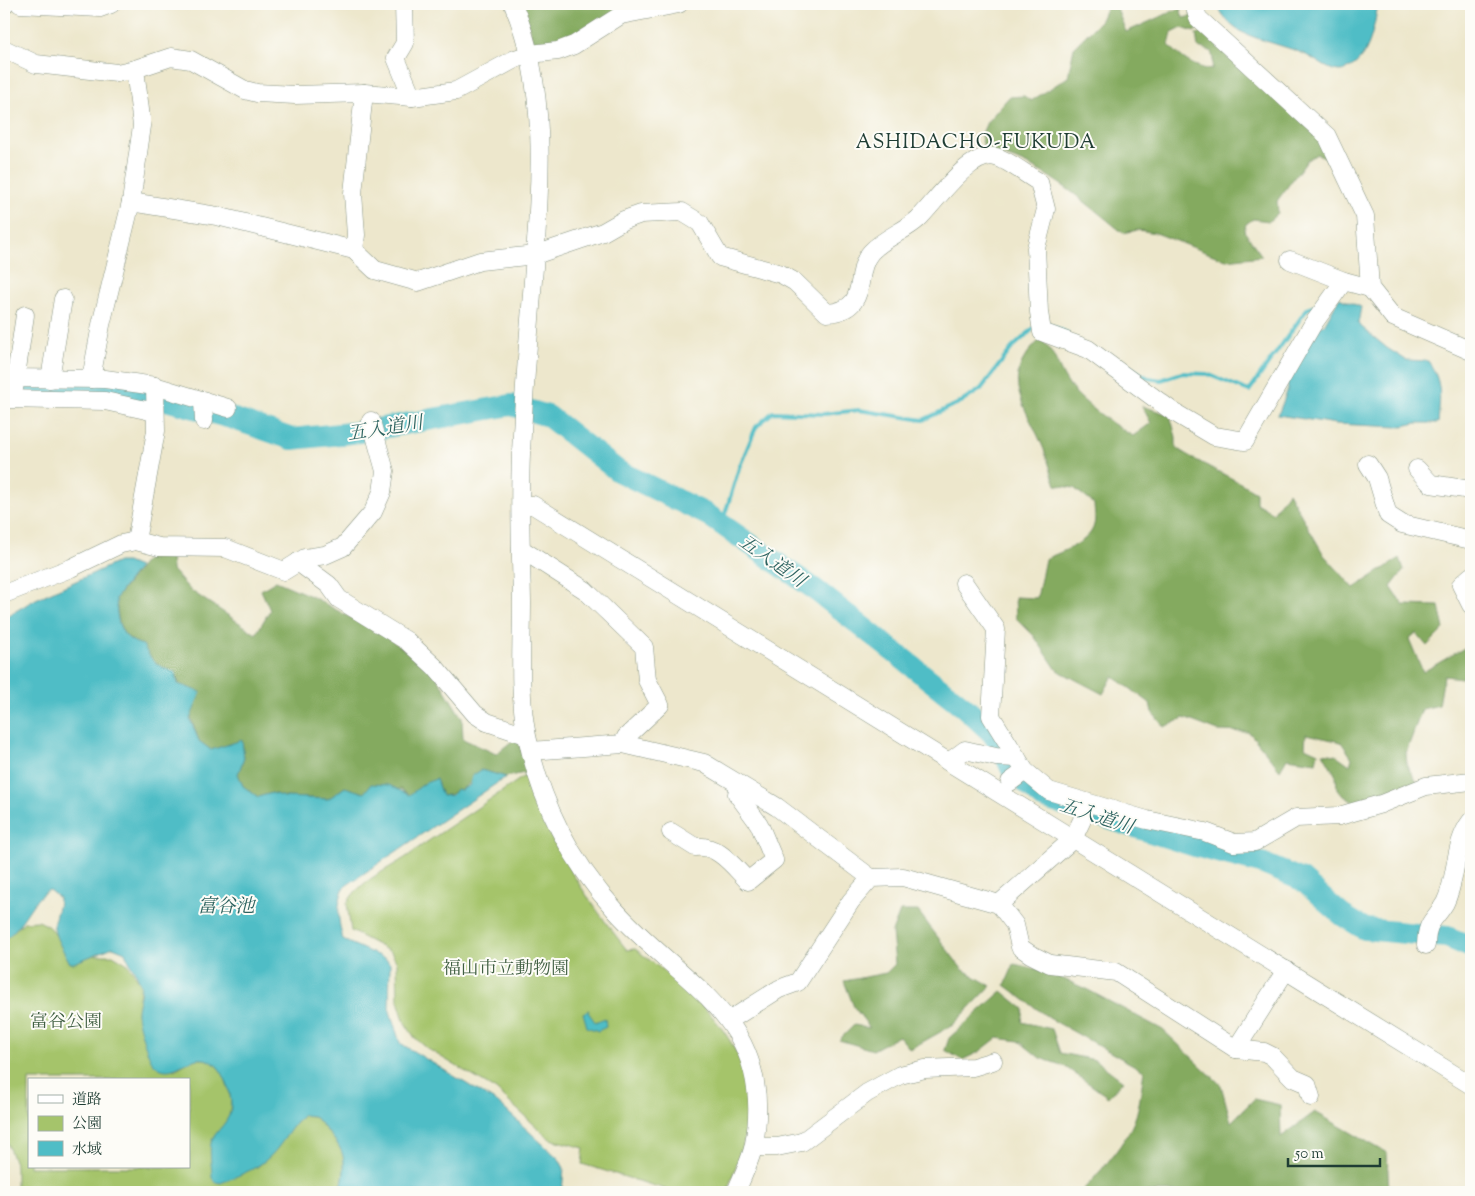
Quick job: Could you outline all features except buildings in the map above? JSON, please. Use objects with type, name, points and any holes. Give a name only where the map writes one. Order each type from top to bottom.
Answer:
[{"type":"street","points":[[20,4],[100,8],[111,4]]},
{"type":"street","points":[[404,4],[405,43],[396,58],[412,97]]},
{"type":"street","points":[[513,4],[530,54],[540,127],[535,255],[524,396],[521,505],[522,672],[528,743],[537,776],[554,822],[577,862],[627,923],[690,979],[730,1020],[745,1048],[757,1086],[754,1147],[736,1192]]},
{"type":"street","points":[[4,49],[36,64],[117,73],[172,57],[191,60],[245,90],[257,93],[295,95],[364,93],[412,97],[456,91],[515,59],[530,54],[558,51],[574,45],[622,15],[678,4]]},
{"type":"street","points":[[1194,4],[1198,18],[1327,136],[1364,216],[1370,288],[1393,317],[1471,351]]},
{"type":"street","points":[[105,401],[98,379],[101,325],[131,202],[142,126],[135,69]]},
{"type":"street","points":[[354,250],[356,235],[353,193],[364,93]]},
{"type":"street","points":[[131,202],[217,216],[354,250],[374,270],[418,282],[480,261],[535,255],[603,232],[624,220],[641,214],[682,212],[700,224],[720,257],[780,274],[795,282],[827,313],[841,312],[855,299],[861,286],[862,266],[871,251],[918,219],[952,179],[983,157],[996,157],[1039,182],[1046,209],[1036,248],[1039,312],[1042,332],[1088,348],[1172,411],[1214,436],[1245,441],[1313,324],[1344,281]]},
{"type":"street","points":[[1290,260],[1344,281],[1370,288]]},
{"type":"street","points":[[50,379],[63,300]]},
{"type":"street","points":[[25,316],[9,378],[9,399],[105,401],[155,412]]},
{"type":"street","points":[[9,378],[98,379],[155,386],[228,408]]},
{"type":"street","points":[[136,541],[156,431],[155,386]]},
{"type":"street","points":[[203,400],[204,421]]},
{"type":"street","points":[[4,594],[71,568],[121,544],[136,541],[159,547],[225,548],[284,571],[305,558],[325,555],[342,547],[373,512],[382,492],[385,472],[371,421]]},
{"type":"street","points":[[1368,464],[1377,478],[1388,515],[1402,524],[1471,540]]},
{"type":"street","points":[[1417,469],[1431,484],[1471,490]]},
{"type":"street","points":[[521,505],[533,505],[1471,1085]]},
{"type":"street","points":[[521,548],[586,590],[644,647],[646,680],[660,705],[626,737],[622,744]]},
{"type":"street","points":[[298,562],[329,585],[339,599],[407,641],[435,667],[475,714],[487,722],[528,743],[622,744],[704,763],[777,807],[871,878],[903,878],[999,904],[1015,925],[1020,947],[1030,954],[1050,964],[1116,972],[1236,1049],[1264,1052],[1272,1056],[1293,1078],[1307,1084],[1311,1097]]},
{"type":"street","points":[[1471,576],[1461,585],[1471,604]]},
{"type":"street","points":[[964,583],[996,629],[991,716],[1021,764],[1049,791],[1147,820],[1205,832],[1234,843],[1255,842],[1296,818],[1339,816],[1381,804],[1426,786],[1471,781]]},
{"type":"street","points":[[949,762],[965,750],[1021,764]]},
{"type":"street","points":[[1010,782],[1021,764]]},
{"type":"street","points":[[671,832],[695,847],[705,846],[724,856],[748,881],[774,860],[758,824],[737,794],[739,784]]},
{"type":"street","points":[[999,904],[1073,839],[1082,820],[1086,803]]},
{"type":"street","points":[[1426,936],[1464,867],[1462,832],[1471,821]]},
{"type":"street","points":[[730,1020],[779,989],[798,982],[851,901],[871,878]]},
{"type":"street","points":[[1236,1049],[1286,970]]},
{"type":"street","points":[[754,1147],[777,1147],[802,1142],[867,1093],[900,1074],[925,1070],[973,1067],[993,1061]]},
{"type":"green space","points":[[521,4],[657,4],[561,45],[534,44]]},
{"type":"green space","points":[[1108,4],[1115,4],[1126,32],[1180,8],[1183,18],[1192,16],[1199,28],[1194,32],[1182,28],[1172,33],[1169,45],[1183,58],[1193,64],[1212,70],[1213,58],[1211,51],[1198,47],[1196,34],[1203,33],[1318,134],[1337,165],[1331,167],[1325,157],[1317,154],[1307,160],[1277,201],[1278,213],[1269,221],[1253,219],[1246,224],[1244,231],[1262,256],[1226,260],[1156,233],[1138,230],[1123,233],[1076,195],[1042,172],[1005,156],[985,151],[981,136],[987,122],[1009,97],[1024,96],[1031,101],[1068,77],[1074,47],[1101,20]]},
{"type":"green space","points":[[1041,339],[1050,350],[1072,389],[1097,412],[1126,432],[1133,436],[1151,423],[1142,406],[1170,415],[1176,437],[1176,448],[1256,492],[1256,503],[1273,513],[1288,492],[1324,555],[1354,588],[1400,558],[1404,570],[1391,587],[1403,605],[1439,606],[1444,629],[1427,646],[1416,633],[1409,639],[1423,672],[1466,647],[1471,647],[1471,679],[1444,676],[1439,705],[1422,709],[1406,753],[1407,766],[1420,787],[1359,807],[1337,790],[1336,776],[1323,753],[1336,755],[1350,765],[1352,758],[1341,742],[1306,734],[1305,747],[1318,753],[1316,762],[1287,758],[1280,770],[1249,732],[1218,731],[1184,718],[1164,727],[1152,712],[1150,703],[1113,676],[1103,694],[1057,670],[1034,636],[1016,618],[1015,597],[1037,598],[1045,559],[1074,546],[1087,537],[1094,525],[1095,514],[1094,504],[1074,488],[1056,485],[1046,455],[1021,399],[1018,376],[1021,364]]},
{"type":"green space","points":[[171,554],[172,570],[190,590],[256,634],[270,610],[261,590],[276,581],[311,596],[391,640],[433,671],[462,718],[463,739],[496,754],[517,737],[529,772],[506,777],[481,770],[464,787],[454,793],[442,796],[436,779],[409,795],[401,789],[364,794],[345,787],[328,799],[284,797],[272,793],[258,797],[243,786],[238,774],[244,758],[242,741],[211,750],[199,741],[175,672],[156,663],[143,645],[129,638],[121,628],[116,598],[150,555]]},
{"type":"green space","name":"福山市立動物園","points":[[529,773],[533,794],[541,817],[553,841],[567,866],[599,913],[627,950],[635,949],[682,986],[703,1006],[721,1028],[736,1052],[746,1078],[749,1107],[745,1138],[727,1192],[675,1192],[582,1164],[584,1148],[550,1139],[496,1090],[428,1049],[415,1038],[405,1023],[398,1001],[397,963],[391,952],[351,931],[347,904],[360,887]]},
{"type":"green space","points":[[900,911],[918,911],[962,969],[991,986],[953,1025],[910,1049],[899,1036],[873,1050],[839,1040],[854,1025],[870,1028],[854,1007],[844,981],[886,973],[895,964],[892,932]]},
{"type":"green space","name":"富谷公園","points":[[38,921],[49,928],[58,938],[70,963],[94,955],[113,955],[128,964],[141,984],[137,1013],[174,1070],[198,1059],[207,1060],[220,1070],[225,1078],[230,1097],[230,1113],[225,1125],[211,1143],[256,1168],[269,1156],[303,1115],[314,1116],[341,1150],[344,1167],[340,1192],[16,1192],[16,1166],[4,1135],[4,940],[24,922]]},
{"type":"green space","points":[[1014,964],[1046,971],[1088,990],[1163,1030],[1221,1085],[1231,1122],[1254,1099],[1280,1105],[1281,1137],[1315,1112],[1387,1153],[1389,1192],[1081,1192],[1108,1162],[1131,1128],[1138,1107],[1144,1071],[1049,1018],[1005,985]]},
{"type":"green space","points":[[1002,991],[1024,1009],[1022,1022],[1052,1029],[1060,1053],[1095,1060],[1123,1081],[1108,1097],[1064,1066],[1040,1058],[1019,1041],[997,1038],[979,1052],[962,1060],[945,1050],[949,1038]]},
{"type":"water","points":[[1217,4],[1378,4],[1372,32],[1365,51],[1353,65],[1340,71],[1329,68],[1297,51],[1241,32],[1227,20]]},
{"type":"water","points":[[1339,298],[1361,307],[1358,324],[1387,348],[1406,360],[1428,361],[1438,383],[1440,397],[1438,423],[1416,423],[1398,427],[1336,424],[1278,415],[1288,389],[1287,377],[1318,327],[1324,325]]},
{"type":"water","name":"富谷池","points":[[118,562],[127,562],[139,567],[116,598],[120,628],[128,638],[143,645],[156,663],[175,672],[178,684],[201,692],[190,719],[199,741],[211,750],[242,740],[244,758],[238,774],[243,786],[258,797],[272,793],[284,797],[328,799],[345,787],[364,793],[371,784],[389,785],[409,795],[425,783],[436,779],[442,796],[452,795],[456,789],[461,790],[470,785],[472,776],[481,770],[506,777],[344,887],[340,900],[339,919],[343,940],[386,959],[390,964],[389,1008],[400,1043],[498,1103],[559,1159],[564,1168],[562,1192],[340,1192],[344,1167],[341,1150],[314,1116],[303,1115],[276,1150],[261,1164],[221,1183],[215,1182],[212,1178],[210,1147],[213,1138],[226,1121],[231,1110],[229,1089],[226,1081],[218,1067],[206,1059],[192,1060],[170,1070],[159,1068],[153,1063],[137,1017],[141,990],[140,983],[125,952],[113,947],[70,963],[59,943],[54,927],[59,898],[49,890],[38,899],[17,927],[4,940],[4,618],[36,599]]},
{"type":"water","points":[[589,1010],[588,1012],[595,1022],[605,1018],[606,1027],[598,1031],[587,1027],[583,1013]]},
{"type":"waterway","points":[[1117,360],[1148,378],[1161,380],[1182,373],[1207,374],[1249,391],[1307,309],[1320,304]]},
{"type":"waterway","points":[[1046,323],[1067,333]]},
{"type":"waterway","points":[[722,524],[739,468],[756,427],[773,412],[824,414],[859,410],[923,420],[963,401],[981,389],[1012,348],[1035,327]]},
{"type":"waterway","name":"五入道川","points":[[4,387],[137,392],[234,419],[292,439],[360,432],[511,405],[548,416],[618,471],[708,515],[813,588],[964,707],[992,733],[1001,746],[1012,770],[1043,798],[1195,846],[1261,863],[1302,880],[1342,915],[1365,929],[1447,937],[1471,947]]},
{"type":"district","name":"ASHIDACHO-FUKUDA","points":[[976,141]]}]
